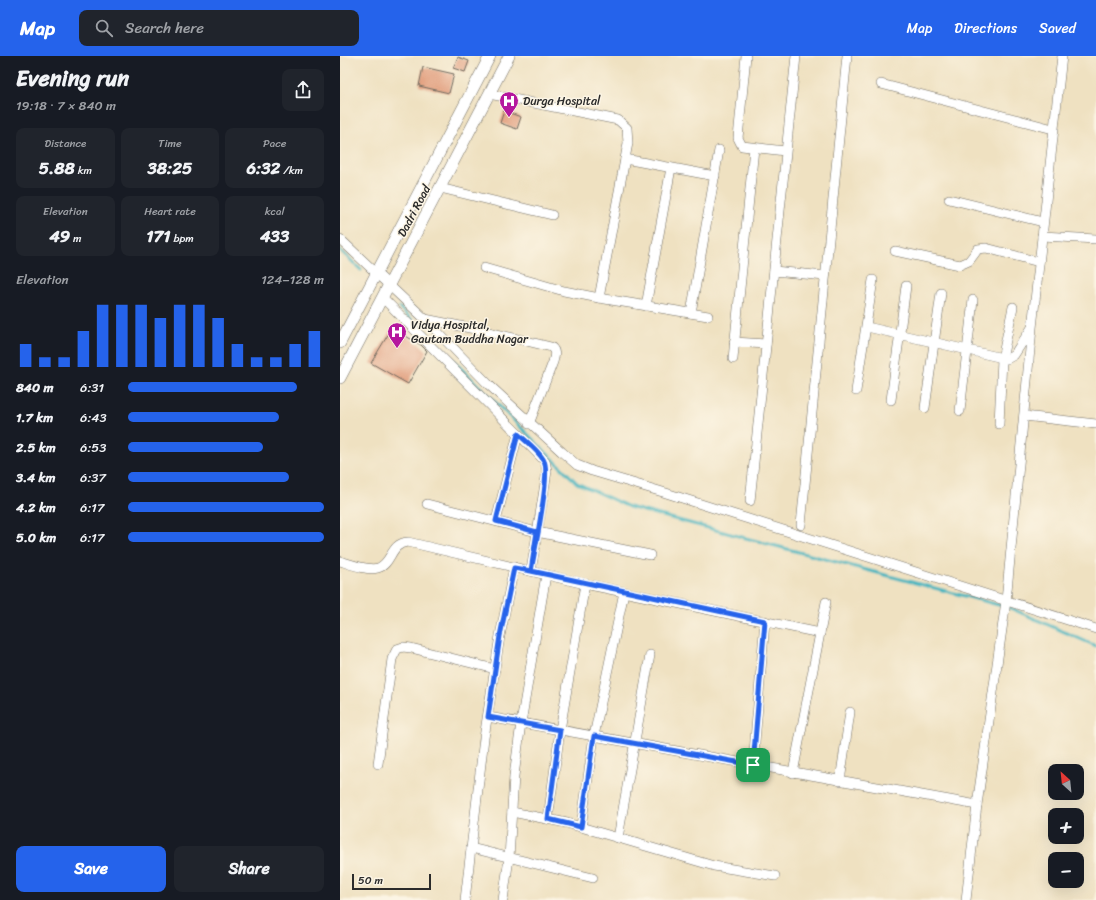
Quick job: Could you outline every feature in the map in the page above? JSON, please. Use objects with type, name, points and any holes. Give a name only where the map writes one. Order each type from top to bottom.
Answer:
[{"type":"street","name":"Dadri Road","points":[[340,343],[490,56]]},
{"type":"street","name":"Dadri Road","points":[[340,378],[509,56]]},
{"type":"street","points":[[746,56],[738,138],[742,146],[786,151]]},
{"type":"street","points":[[750,501],[796,56]]},
{"type":"street","points":[[801,525],[847,56]]},
{"type":"street","points":[[966,900],[977,805],[1005,605],[1043,222],[1062,56]]},
{"type":"street","points":[[881,84],[1053,129]]},
{"type":"street","points":[[489,94],[618,120],[625,124],[628,132],[625,159],[599,298]]},
{"type":"street","points":[[733,359],[754,148]]},
{"type":"street","points":[[691,314],[720,150]]},
{"type":"street","points":[[625,159],[715,176]]},
{"type":"street","points":[[646,306],[671,168]]},
{"type":"street","points":[[440,188],[552,215]]},
{"type":"street","points":[[949,199],[1043,222]]},
{"type":"street","points":[[1042,236],[1096,239]]},
{"type":"street","points":[[340,239],[425,318],[488,384],[529,424],[577,465],[1005,605],[1096,629]]},
{"type":"street","points":[[895,251],[960,264],[969,261],[978,249],[986,248],[1039,262]]},
{"type":"street","points":[[484,268],[564,291],[708,316]]},
{"type":"street","points":[[774,271],[825,276]]},
{"type":"street","points":[[856,391],[873,280]]},
{"type":"street","points":[[891,400],[906,286]]},
{"type":"street","points":[[925,408],[941,292]]},
{"type":"street","points":[[383,298],[540,455],[546,466],[531,571]]},
{"type":"street","points":[[960,410],[973,300]]},
{"type":"street","points":[[999,424],[1002,359],[1013,307]]},
{"type":"street","points":[[425,318],[551,347],[554,350],[555,354],[553,362],[529,424]]},
{"type":"street","points":[[867,327],[1002,359],[1011,358],[1014,355],[1032,328]]},
{"type":"street","points":[[734,342],[766,344]]},
{"type":"street","points":[[1024,416],[1096,424]]},
{"type":"street","points":[[496,521],[518,434]]},
{"type":"street","points":[[427,504],[537,532],[650,555]]},
{"type":"street","points":[[340,561],[370,568],[377,568],[383,566],[398,545],[408,542],[585,584],[820,633]]},
{"type":"street","points":[[465,900],[495,669],[514,568]]},
{"type":"street","points":[[503,900],[509,858],[514,776],[521,723],[546,575]]},
{"type":"street","points":[[548,819],[560,730],[585,584]]},
{"type":"street","points":[[581,827],[594,736],[624,592]]},
{"type":"street","points":[[793,773],[826,602]]},
{"type":"street","points":[[753,765],[765,621]]},
{"type":"street","points":[[378,764],[390,672],[394,652],[397,649],[403,647],[411,648],[495,669]]},
{"type":"street","points":[[618,838],[650,656]]},
{"type":"street","points":[[840,781],[850,712]]},
{"type":"street","points":[[488,717],[977,805]]},
{"type":"street","points":[[512,812],[581,827],[714,866],[775,876]]},
{"type":"street","points":[[471,848],[593,878]]},
{"type":"building","points":[[458,57],[469,61],[465,72],[453,68]]},
{"type":"building","points":[[423,67],[454,74],[449,93],[419,86]]},
{"type":"building","points":[[504,111],[521,117],[517,129],[500,123]]},
{"type":"building","points":[[392,328],[421,345],[427,351],[408,384],[371,363]]},
{"type":"waterway","points":[[340,250],[361,270]]},
{"type":"waterway","points":[[400,308],[577,483],[629,507],[1010,608],[1096,646]]},
{"type":"place","name":"Durga Hospital","points":[[509,118]]},
{"type":"place","name":"Vidya Hospital, Gautam Buddha Nagar","points":[[397,349]]},
{"type":"route","points":[[753,765],[594,736],[581,827],[548,819],[560,730],[488,717],[500,636],[514,568],[531,571],[537,532],[496,521],[518,434],[540,455],[545,461],[546,466],[542,502],[531,571],[585,584],[765,621],[753,765]]}]
